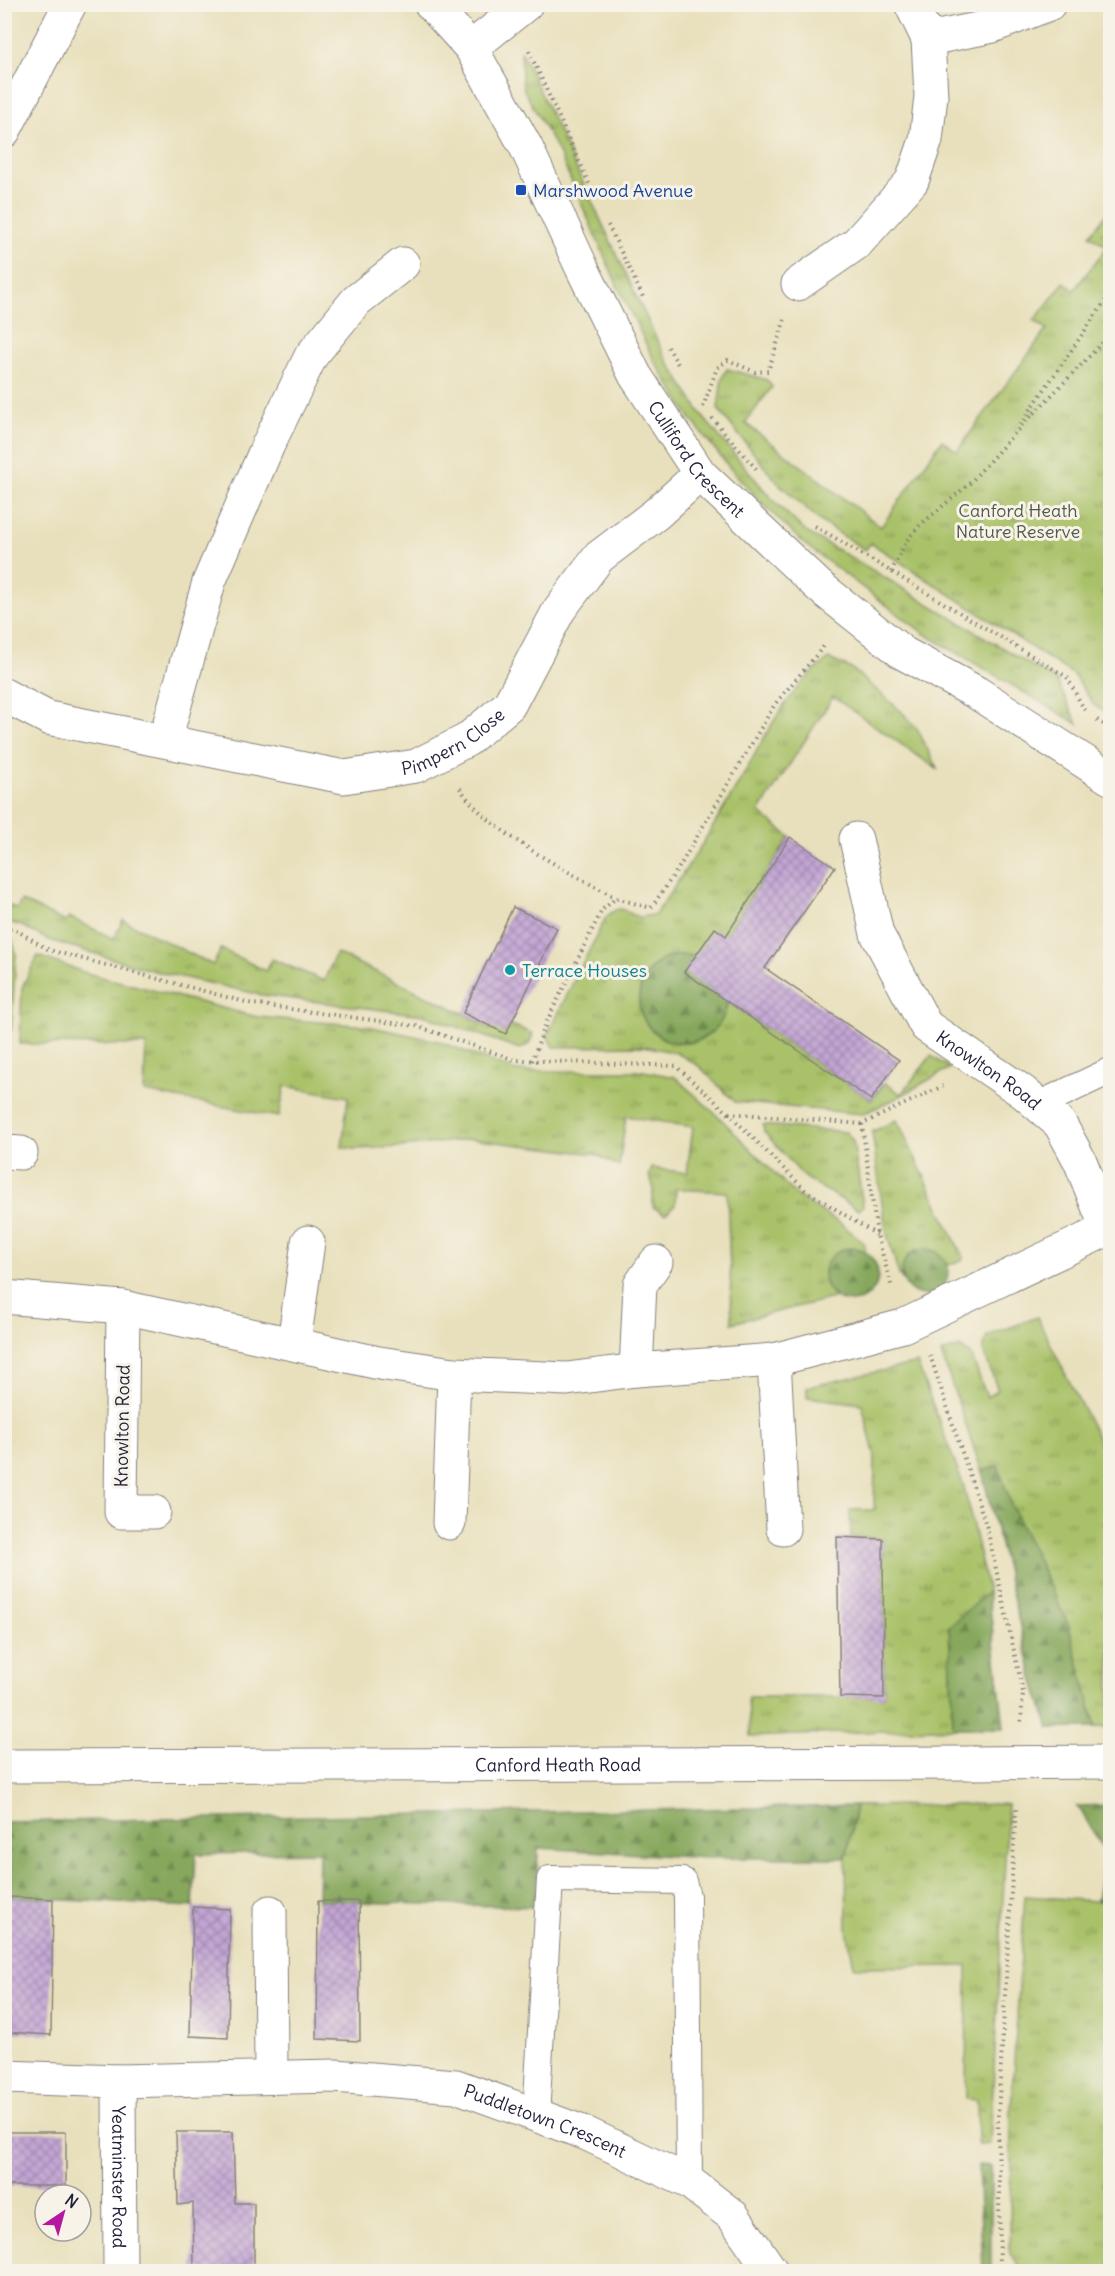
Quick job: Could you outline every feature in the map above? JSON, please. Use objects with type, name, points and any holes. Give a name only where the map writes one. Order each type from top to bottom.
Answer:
[{"type":"street","points":[[4,131],[70,4]]},
{"type":"street","name":"Culliford Crescent","points":[[431,4],[471,48],[526,147],[634,375],[700,474],[820,587],[903,653],[977,693],[1110,778]]},
{"type":"street","points":[[798,284],[857,243],[912,181],[926,140],[931,96],[928,39],[911,4]]},
{"type":"street","points":[[928,39],[993,26],[1049,4]]},
{"type":"street","points":[[471,48],[519,9]]},
{"type":"street","points":[[165,740],[209,582],[268,445],[311,356],[356,301],[403,264]]},
{"type":"street","name":"Pimpern Close","points":[[4,695],[48,718],[344,777],[416,766],[467,740],[509,705],[559,609],[599,557],[656,514],[700,474]]},
{"type":"street","name":"Knowlton Road","points":[[4,1297],[123,1307],[379,1363],[454,1374],[567,1379],[636,1370],[774,1360],[911,1323],[1109,1229],[1080,1161],[1060,1124],[1023,1092],[926,1026],[877,934],[856,839]]},
{"type":"street","points":[[294,1343],[308,1242]]},
{"type":"street","points":[[636,1370],[640,1285],[656,1262]]},
{"type":"street","name":"Knowlton Road","points":[[123,1307],[121,1512],[153,1512]]},
{"type":"street","points":[[774,1360],[783,1529]]},
{"type":"street","points":[[449,1523],[454,1374]]},
{"type":"street","name":"Canford Heath Road","points":[[4,1766],[1110,1762]]},
{"type":"street","points":[[270,1912],[271,2077]]},
{"type":"street","name":"Puddletown Crescent","points":[[4,2077],[120,2081],[335,2076],[456,2086],[585,2133],[689,2182],[733,2216],[771,2271]]},
{"type":"street","name":"Yeatminster Road","points":[[120,2081],[120,2271]]},
{"type":"lane","points":[[1038,1105],[1110,1071]]},
{"type":"lane","points":[[536,2116],[550,1880],[683,1881],[687,1896],[689,2182]]},
{"type":"path","points":[[519,9],[599,205]]},
{"type":"path","points":[[604,216],[645,301]]},
{"type":"path","points":[[698,398],[704,407],[717,368],[728,360],[755,372],[768,371],[798,284]]},
{"type":"path","points":[[1012,436],[1110,294]]},
{"type":"path","points":[[891,572],[907,540],[919,526],[969,484],[1110,334]]},
{"type":"path","points":[[666,344],[682,371]]},
{"type":"path","points":[[711,416],[765,479]]},
{"type":"path","points":[[807,521],[1067,677],[1084,712],[1110,728]]},
{"type":"path","points":[[440,754],[467,800],[515,839],[616,898],[651,908],[678,869],[775,704],[824,646]]},
{"type":"path","points":[[532,1060],[546,1023],[602,910],[616,898]]},
{"type":"path","points":[[4,928],[16,930],[49,950],[253,1004],[416,1026],[515,1060],[676,1066],[728,1113],[805,1190],[877,1235]]},
{"type":"path","points":[[728,1113],[862,1124],[984,1066]]},
{"type":"path","points":[[862,1124],[877,1235],[987,1528],[1023,1692],[1022,1722]]},
{"type":"path","points":[[1000,2271],[998,2115],[1016,1807]]},
{"type":"green space","points":[[521,51],[665,357],[703,417],[771,498],[806,532],[1056,680],[1078,724],[925,634],[803,543],[729,467],[690,418],[655,362],[618,287],[559,153],[524,90]]},
{"type":"green space","name":"Canford Heath Nature Reserve","points":[[1110,209],[1110,715],[1094,705],[1074,675],[871,543],[865,550],[820,521],[777,482],[718,409],[722,378],[727,369],[767,380],[772,387],[745,423],[881,527],[942,440],[957,451],[1047,329],[1034,321],[1064,282],[1074,290],[1107,247],[1090,235]]},
{"type":"green space","points":[[829,659],[852,669],[902,712],[918,730],[937,769],[833,697],[759,812],[790,837],[726,936],[685,972],[871,1100],[885,1083],[901,1094],[931,1056],[950,1068],[895,1099],[863,1114],[735,1102],[699,1066],[677,1053],[644,1046],[553,1047],[547,1035],[606,917],[620,909],[639,917],[655,915],[707,836],[787,701],[813,672]]},
{"type":"green space","points":[[21,901],[66,922],[69,917],[114,939],[123,920],[213,965],[221,949],[266,971],[272,959],[324,981],[336,953],[463,1013],[490,1029],[495,1018],[533,1034],[529,1044],[520,1049],[423,1015],[262,995],[150,970],[46,939],[20,925],[5,922],[4,903],[17,909]]},
{"type":"green space","points":[[4,938],[12,939],[16,954],[11,1031],[7,1031]]},
{"type":"green space","points":[[683,955],[700,958],[714,968],[724,982],[727,999],[724,1016],[714,1030],[700,1040],[683,1043],[666,1040],[652,1030],[642,1016],[639,999],[642,982],[652,968],[666,958]]},
{"type":"green space","points":[[38,956],[86,973],[257,1017],[367,1026],[438,1041],[516,1071],[643,1071],[675,1077],[720,1118],[797,1196],[843,1225],[864,1243],[873,1288],[732,1323],[727,1192],[676,1189],[675,1205],[665,1214],[653,1207],[653,1185],[649,1176],[652,1168],[687,1173],[693,1127],[626,1116],[619,1166],[595,1154],[471,1139],[402,1147],[355,1149],[342,1147],[348,1097],[285,1086],[279,1117],[144,1092],[146,1045],[20,1044],[22,987]]},
{"type":"green space","points":[[897,1120],[964,1259],[904,1281],[899,1275],[886,1231],[872,1132]]},
{"type":"green space","points":[[763,1125],[846,1132],[853,1141],[863,1206],[859,1210],[805,1178],[764,1132]]},
{"type":"green space","points":[[851,1248],[861,1250],[870,1256],[876,1265],[878,1275],[876,1285],[870,1294],[861,1300],[851,1302],[841,1300],[832,1294],[826,1285],[824,1275],[826,1265],[832,1256],[841,1250]]},
{"type":"green space","points":[[925,1249],[941,1256],[948,1272],[941,1288],[925,1295],[909,1288],[902,1272],[909,1256]]},
{"type":"green space","points":[[1037,1317],[1110,1463],[1110,1727],[1049,1728],[1033,1678],[982,1472],[941,1353],[960,1347],[971,1355],[987,1397],[998,1390],[983,1350],[987,1336]]},
{"type":"green space","points":[[917,1363],[964,1487],[988,1592],[1004,1728],[953,1728],[750,1737],[748,1697],[884,1697],[883,1539],[851,1537],[850,1510],[874,1510],[875,1457],[862,1404],[807,1397],[807,1387]]},
{"type":"green space","points":[[998,1466],[1012,1507],[1069,1626],[1096,1728],[1049,1728],[1033,1678],[982,1471]]},
{"type":"green space","points":[[988,1592],[1004,1728],[953,1728],[949,1626]]},
{"type":"green space","points":[[1008,1804],[990,2144],[978,2145],[977,2100],[966,2099],[967,1966],[854,1967],[847,1930],[846,1858],[856,1806]]},
{"type":"green space","points":[[1110,1805],[1110,1900],[1097,1901],[1105,1852],[1078,1806]]},
{"type":"green space","points":[[856,1806],[846,1858],[709,1858],[538,1848],[536,1907],[318,1901],[319,1852],[196,1854],[193,1907],[10,1897],[11,1851],[5,1851],[4,1822]]},
{"type":"green space","points":[[1025,1896],[1110,1900],[1110,2271],[1022,2270],[1010,2255],[1011,2107]]},
{"type":"green space","points":[[978,2165],[991,2166],[991,2271],[983,2271]]},
{"type":"green space","points":[[333,2264],[394,2271],[332,2271]]},
{"type":"building","points":[[790,837],[835,867],[765,968],[899,1060],[871,1100],[684,972],[715,928],[726,936]]},
{"type":"building","name":"Terrace Houses","points":[[513,907],[557,928],[506,1034],[463,1013]]},
{"type":"building","points":[[837,1537],[883,1539],[884,1698],[840,1697]]},
{"type":"building","points":[[10,1897],[53,1899],[51,2035],[5,2032]]},
{"type":"building","points":[[318,1901],[359,1901],[360,2041],[317,2039]]},
{"type":"building","points":[[193,1907],[230,1909],[228,2038],[190,2036]]},
{"type":"building","points":[[4,2132],[66,2132],[66,2183],[4,2186]]},
{"type":"building","points":[[176,2132],[233,2132],[235,2203],[254,2203],[254,2271],[194,2269],[193,2203],[178,2205]]},
{"type":"place","name":"Marshwood Avenue","points":[[521,190]]},
{"type":"place","name":"Terrace Houses","points":[[510,970]]}]
